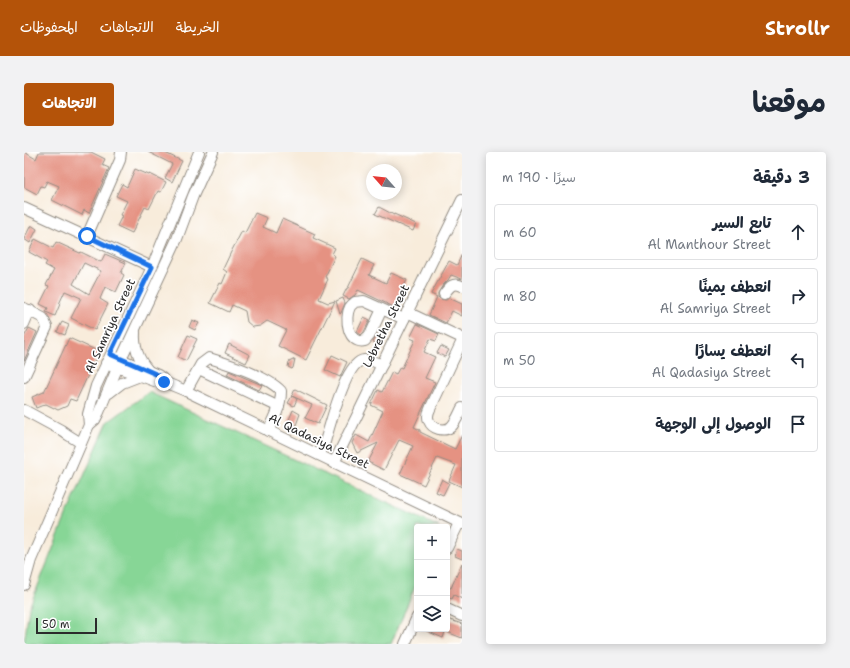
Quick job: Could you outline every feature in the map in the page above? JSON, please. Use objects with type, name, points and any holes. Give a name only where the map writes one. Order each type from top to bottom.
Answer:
[{"type":"street","points":[[87,236],[120,160],[121,152]]},
{"type":"street","name":"Al Samriya Street","points":[[89,425],[87,418],[88,410],[96,386],[152,267],[199,152]]},
{"type":"street","name":"Al Samriya Street","points":[[24,585],[31,560],[89,425],[97,416],[107,396],[136,327],[181,231],[193,196],[213,152]]},
{"type":"street","name":"Lebretha Street","points":[[334,463],[462,200]]},
{"type":"street","points":[[24,208],[152,267]]},
{"type":"street","points":[[444,294],[452,284],[462,286]]},
{"type":"street","points":[[24,324],[27,309],[43,318],[47,327],[24,378]]},
{"type":"street","points":[[382,309],[406,316],[462,339],[430,409],[428,420],[430,424],[435,427],[446,429],[456,420],[462,408]]},
{"type":"street","points":[[107,396],[110,391],[122,383],[144,373],[136,347],[136,327]]},
{"type":"street","name":"Al Qadasiya Street","points":[[108,358],[144,373],[160,376],[164,382],[186,391],[460,523]]},
{"type":"street","points":[[186,391],[201,364],[209,358],[275,384],[281,391],[281,398],[279,407],[268,431]]},
{"type":"street","points":[[319,455],[326,440],[332,416],[344,384],[354,366],[364,360],[382,365]]},
{"type":"street","points":[[199,369],[279,407]]},
{"type":"street","points":[[24,410],[62,430],[75,431],[83,439]]},
{"type":"street","points":[[450,542],[460,523]]},
{"type":"street","points":[[450,610],[462,616]]},
{"type":"street","points":[[405,644],[414,624]]},
{"type":"green space","points":[[149,392],[433,524],[414,524],[414,589],[391,644],[24,644],[29,608],[66,516],[108,422]]},
{"type":"building","points":[[24,152],[36,159],[39,152],[91,152],[105,159],[102,165],[109,168],[89,213],[84,210],[82,215],[52,200],[59,186],[47,181],[44,187],[41,186],[37,194],[24,187]]},
{"type":"building","points":[[148,152],[163,152],[182,161],[172,182],[165,178],[172,164]]},
{"type":"building","points":[[135,169],[166,182],[161,192],[158,191],[149,209],[145,207],[132,233],[117,226],[122,216],[120,215],[127,201],[116,196],[122,184],[127,187]]},
{"type":"building","points":[[379,207],[416,224],[413,231],[375,214]]},
{"type":"building","points":[[255,213],[267,218],[263,227],[276,233],[282,219],[315,234],[313,238],[335,248],[332,254],[335,256],[325,277],[328,279],[319,299],[328,303],[335,301],[306,360],[278,346],[286,330],[267,321],[260,326],[253,327],[247,322],[245,311],[232,305],[229,312],[210,303],[220,283],[222,284],[227,272],[223,269],[231,252],[242,231],[245,233]]},
{"type":"building","points":[[31,225],[37,229],[30,243],[24,239]]},
{"type":"building","points":[[35,239],[53,248],[56,242],[101,262],[105,254],[126,263],[121,273],[124,275],[116,292],[105,287],[100,299],[108,304],[95,330],[71,318],[81,298],[65,291],[55,316],[46,312],[48,308],[40,304],[49,286],[46,285],[54,270],[45,265],[47,262],[29,252]],"holes":[[[84,263],[101,271],[89,294],[73,284]]]},
{"type":"building","points":[[462,254],[462,279],[451,275],[438,293],[438,297],[440,299],[446,300],[449,298],[462,304],[462,316],[452,311],[446,323],[429,315],[437,297],[431,294],[449,261],[457,265]]},
{"type":"building","points":[[362,259],[374,265],[369,275],[386,283],[391,273],[407,280],[394,307],[358,290],[355,295],[349,299],[343,296]]},
{"type":"building","points":[[343,298],[345,303],[340,314],[336,301]]},
{"type":"building","points":[[364,317],[370,320],[361,335],[357,332]]},
{"type":"building","points":[[192,320],[199,323],[195,330],[189,327]]},
{"type":"building","points":[[62,322],[69,325],[65,335],[57,332]]},
{"type":"building","points":[[417,324],[439,334],[436,341],[430,339],[424,352],[435,357],[425,378],[435,382],[414,427],[420,430],[420,432],[455,449],[462,435],[462,487],[449,481],[456,465],[437,458],[424,485],[400,474],[413,446],[399,440],[384,470],[368,462],[378,443],[357,453],[352,443],[356,435],[369,442],[383,411],[371,405],[378,390],[382,392],[392,372],[396,374],[400,367],[402,368],[415,340],[410,338]]},
{"type":"building","points":[[29,328],[37,332],[24,361],[24,337]]},
{"type":"building","points":[[378,334],[381,336],[377,344],[373,342]]},
{"type":"building","points":[[188,335],[197,339],[186,361],[178,357]]},
{"type":"building","points":[[69,338],[100,352],[76,401],[70,399],[67,406],[58,410],[46,404],[36,408],[32,397],[44,392]]},
{"type":"building","points":[[229,344],[250,355],[246,363],[225,353]]},
{"type":"building","points":[[441,346],[449,350],[445,357],[437,353]]},
{"type":"building","points":[[332,355],[347,362],[340,377],[325,370]]},
{"type":"building","points":[[295,359],[293,368],[288,367],[289,362]]},
{"type":"building","points":[[229,371],[262,385],[259,390],[227,375]]},
{"type":"building","points":[[295,389],[327,405],[318,424],[305,418],[312,405],[292,396]]},
{"type":"building","points":[[292,396],[297,399],[294,406],[288,403]]},
{"type":"building","points":[[293,410],[300,414],[296,425],[288,422]]},
{"type":"building","points":[[442,479],[449,483],[443,495],[436,492]]},
{"type":"building","points":[[457,549],[462,551],[462,559],[455,556]]},
{"type":"building","points":[[462,563],[462,599],[454,595],[452,599],[450,598],[451,588]]},
{"type":"building","points":[[450,620],[462,624],[462,638],[447,632],[450,632]]},
{"type":"building","points":[[429,632],[445,632],[443,638]]},
{"type":"route","points":[[87,236],[152,267],[110,354],[158,375],[164,382]]}]
